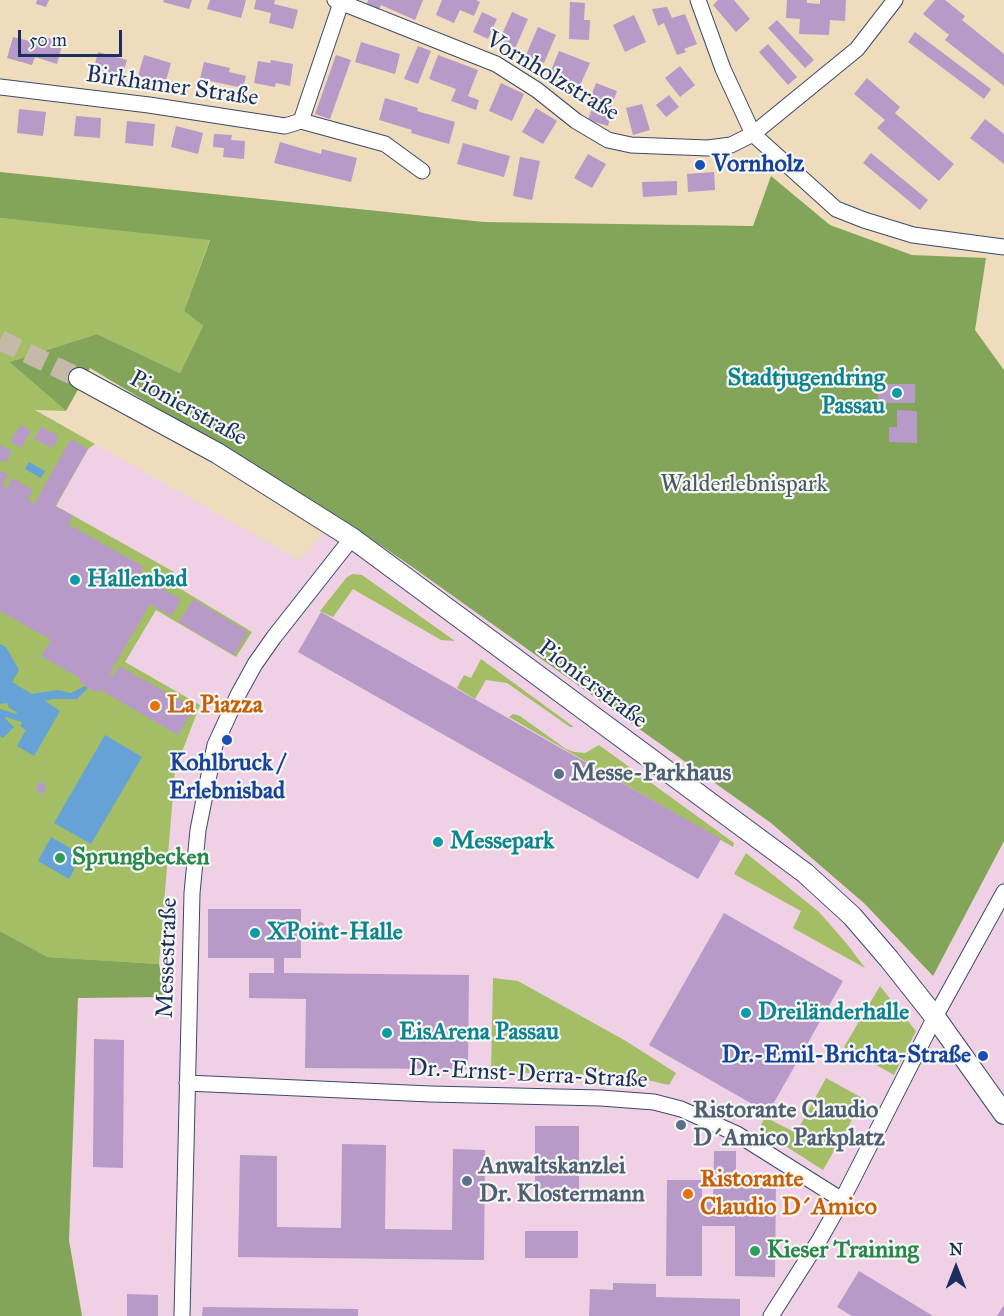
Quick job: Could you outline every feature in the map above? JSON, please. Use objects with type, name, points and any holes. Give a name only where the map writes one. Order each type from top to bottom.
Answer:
[{"type":"main road","name":"Pionierstraße","points":[[79,378],[218,453],[352,538],[805,873],[852,915],[935,1017],[1004,1114]]},
{"type":"street","points":[[698,0],[723,69],[753,134],[836,208],[864,220],[913,235],[1004,248]]},
{"type":"street","name":"Vornholzstraße","points":[[340,1],[496,64],[537,90],[576,121],[608,140],[631,145],[708,148],[731,145],[753,134],[857,49],[895,0]]},
{"type":"street","points":[[301,121],[340,1]]},
{"type":"street","name":"Birkhamer Straße","points":[[0,87],[150,105],[285,126],[301,121],[385,144],[422,171]]},
{"type":"street","name":"Messestraße","points":[[182,1316],[192,892],[198,830],[215,745],[255,664],[352,538]]},
{"type":"street","points":[[771,1316],[843,1200],[935,1017],[1004,892]]},
{"type":"street","name":"Dr.-Ernst-Derra-Straße","points":[[187,1083],[430,1094],[605,1098],[654,1102],[681,1109],[737,1134],[843,1200]]},
{"type":"shaded area","points":[[34,409],[299,560],[339,517],[771,823],[865,904],[932,976],[1004,841],[1004,1316],[82,1316],[69,1240],[78,997],[166,997],[159,964],[0,931],[0,423]]},
{"type":"green space","name":"Walderlebnispark","points":[[0,172],[484,222],[753,226],[771,176],[830,225],[912,255],[986,258],[975,330],[1004,370],[1004,841],[933,976],[865,904],[771,823],[339,517],[90,368],[66,411],[9,362],[97,334],[180,373],[203,326],[184,311],[210,240],[0,218]]},
{"type":"green space","points":[[0,218],[210,239],[184,311],[203,326],[180,373],[97,334],[9,362],[66,411],[35,410],[95,444],[88,449],[56,506],[174,572],[169,582],[252,632],[236,657],[156,610],[125,662],[200,705],[175,770],[159,964],[46,957],[0,931]]},
{"type":"green space","points":[[353,574],[362,575],[455,641],[441,640],[353,589],[333,617],[320,611],[347,577]]},
{"type":"green space","points":[[481,659],[574,727],[570,727],[507,683],[486,680],[475,699],[457,688],[464,675],[471,678]]},
{"type":"green space","points":[[513,714],[520,716],[566,749],[574,752],[585,753],[599,745],[734,843],[733,847],[509,717]]},
{"type":"green space","points":[[746,853],[819,912],[865,968],[793,928],[801,911],[734,874]]},
{"type":"green space","points":[[0,931],[47,957],[159,964],[166,997],[78,998],[69,1240],[82,1316],[0,1316]]},
{"type":"green space","points":[[493,978],[518,981],[626,1041],[676,1073],[669,1085],[638,1078],[602,1075],[491,1072]]},
{"type":"green space","points":[[880,986],[916,1031],[894,1075],[844,1047]]},
{"type":"green space","points":[[826,1078],[864,1099],[823,1170],[759,1129],[765,1117],[796,1133]]},
{"type":"water","points":[[29,462],[45,471],[41,478],[25,469]]},
{"type":"water","points":[[0,644],[6,647],[19,670],[12,682],[32,694],[57,690],[71,693],[85,686],[88,688],[77,699],[45,701],[60,711],[34,756],[17,746],[26,730],[20,726],[22,722],[6,717],[14,727],[3,738],[0,736],[0,709],[16,714],[17,712],[9,708],[7,703],[0,704]]},
{"type":"water","points":[[105,735],[142,757],[91,844],[54,823]]},
{"type":"water","name":"Sprungbecken","points":[[51,837],[82,855],[69,879],[38,861]]},
{"type":"building","points":[[37,0],[49,0],[46,7],[36,4]]},
{"type":"building","points":[[164,0],[192,0],[189,9],[163,2]]},
{"type":"building","points":[[210,0],[246,0],[241,18],[207,9]]},
{"type":"building","points":[[256,0],[275,0],[274,4],[298,10],[293,29],[269,23],[271,13],[254,9]]},
{"type":"building","points":[[368,0],[423,0],[415,20],[381,5],[379,10],[367,4]]},
{"type":"building","points":[[442,0],[480,2],[474,16],[460,10],[454,23],[436,15]]},
{"type":"building","points":[[718,0],[734,0],[750,19],[736,32],[713,5]]},
{"type":"building","points":[[787,0],[807,0],[807,3],[820,4],[820,0],[846,0],[845,21],[830,20],[829,35],[799,34],[800,19],[786,18]]},
{"type":"building","points":[[935,0],[945,0],[965,16],[962,20],[1004,54],[1004,86],[945,40],[949,35],[923,14]]},
{"type":"building","points":[[570,2],[585,3],[584,20],[590,20],[589,40],[569,39]]},
{"type":"building","points":[[667,7],[672,18],[685,14],[697,44],[684,49],[686,52],[677,55],[664,23],[658,26],[652,9]]},
{"type":"building","points":[[482,12],[497,19],[488,39],[473,32]]},
{"type":"building","points":[[512,12],[528,19],[514,51],[498,43]]},
{"type":"building","points":[[634,15],[646,42],[625,52],[613,25]]},
{"type":"building","points":[[777,20],[814,60],[805,68],[768,28]]},
{"type":"building","points":[[538,27],[556,35],[544,63],[526,55]]},
{"type":"building","points":[[915,32],[991,89],[984,99],[908,42]]},
{"type":"building","points":[[41,36],[63,42],[57,64],[35,57],[32,65],[7,58],[13,37],[38,43]]},
{"type":"building","points":[[361,42],[400,54],[395,74],[355,62]]},
{"type":"building","points":[[768,44],[797,77],[788,85],[759,52]]},
{"type":"building","points":[[418,46],[431,51],[418,84],[404,79]]},
{"type":"building","points":[[559,51],[590,63],[578,90],[575,89],[574,93],[568,91],[570,87],[557,82],[556,85],[551,83],[552,80],[548,78]]},
{"type":"building","points":[[98,52],[127,60],[121,80],[93,72]]},
{"type":"building","points":[[144,55],[171,63],[165,84],[138,76]]},
{"type":"building","points":[[336,55],[351,60],[330,119],[315,114]]},
{"type":"building","points":[[438,55],[478,70],[468,96],[479,100],[476,110],[451,101],[456,89],[429,79]]},
{"type":"building","points":[[271,60],[293,64],[290,86],[276,83],[275,87],[254,83],[258,61],[270,63]]},
{"type":"building","points":[[204,62],[230,68],[229,72],[246,76],[243,88],[200,79]]},
{"type":"building","points":[[680,66],[695,85],[680,97],[665,78]]},
{"type":"building","points":[[867,78],[900,107],[895,113],[954,164],[939,181],[877,128],[885,120],[854,94]]},
{"type":"building","points":[[501,83],[524,94],[512,121],[489,111]]},
{"type":"building","points":[[596,83],[617,91],[609,112],[588,104]]},
{"type":"building","points":[[669,95],[679,107],[666,117],[656,105]]},
{"type":"building","points":[[385,98],[418,108],[417,111],[455,122],[449,144],[411,133],[412,130],[379,120]]},
{"type":"building","points":[[642,104],[650,130],[633,135],[626,108]]},
{"type":"building","points":[[536,108],[557,121],[543,144],[522,132]]},
{"type":"building","points":[[592,108],[611,114],[608,126],[588,120]]},
{"type":"building","points":[[19,109],[46,112],[43,136],[17,133]]},
{"type":"building","points":[[76,116],[101,118],[100,138],[74,136]]},
{"type":"building","points":[[985,119],[1004,134],[1004,164],[970,138]]},
{"type":"building","points":[[127,121],[155,124],[153,146],[125,143]]},
{"type":"building","points":[[176,126],[203,133],[198,154],[171,147]]},
{"type":"building","points":[[214,134],[232,135],[231,140],[245,141],[244,159],[223,157],[224,148],[213,147]]},
{"type":"building","points":[[280,142],[321,154],[322,149],[357,158],[351,182],[274,163]]},
{"type":"building","points":[[463,143],[510,156],[504,177],[457,164]]},
{"type":"building","points":[[871,153],[928,200],[920,210],[863,163]]},
{"type":"building","points":[[588,154],[606,164],[592,188],[574,178]]},
{"type":"building","points":[[520,157],[540,161],[532,200],[513,196]]},
{"type":"building","points":[[714,172],[715,190],[688,192],[687,174]]},
{"type":"building","points":[[677,181],[677,195],[643,197],[642,182]]},
{"type":"building","name":"Stadtjugendring Passau","points":[[878,384],[915,384],[915,403],[878,403]]},
{"type":"building","points":[[897,410],[917,411],[917,443],[889,442],[889,427],[897,427]]},
{"type":"building","points":[[21,425],[31,431],[21,448],[10,441]]},
{"type":"building","points":[[41,427],[59,436],[53,448],[34,439]]},
{"type":"building","name":"Hallenbad","points":[[71,439],[88,449],[55,506],[73,516],[68,524],[144,567],[140,574],[181,600],[171,616],[150,604],[109,674],[113,676],[119,666],[194,708],[178,735],[99,689],[97,693],[79,682],[81,679],[41,656],[51,640],[0,611],[0,470],[8,475],[2,486],[7,488],[12,478],[33,490],[28,500],[34,504]]},
{"type":"building","points":[[0,445],[12,451],[6,463],[0,460]]},
{"type":"building","points":[[193,599],[248,632],[234,655],[179,622]]},
{"type":"building","name":"Messe-Parkhaus","points":[[321,612],[721,839],[698,879],[298,652]]},
{"type":"building","points":[[37,783],[45,783],[45,793],[37,793]]},
{"type":"building","name":"EisArena Passau","points":[[208,909],[301,909],[301,958],[284,958],[284,973],[469,975],[468,1069],[305,1068],[306,999],[249,998],[249,973],[274,973],[274,958],[208,958]]},
{"type":"building","name":"Dreiländerhalle","points":[[724,913],[843,981],[768,1113],[649,1045]]},
{"type":"building","points":[[320,922],[324,926],[320,930],[316,926]]},
{"type":"building","points":[[94,1039],[124,1040],[123,1168],[93,1167]]},
{"type":"building","points":[[535,1126],[579,1126],[579,1199],[535,1199]]},
{"type":"building","points":[[342,1144],[386,1145],[385,1229],[452,1230],[453,1149],[485,1150],[484,1260],[238,1257],[240,1155],[277,1156],[277,1227],[341,1228]]},
{"type":"building","points":[[714,1151],[736,1151],[736,1180],[776,1181],[775,1277],[735,1276],[735,1226],[702,1226],[702,1276],[666,1276],[667,1180],[702,1180],[702,1202],[713,1202]]},
{"type":"building","points":[[525,1231],[578,1231],[578,1258],[525,1258]]},
{"type":"building","points":[[859,1271],[933,1316],[852,1316],[837,1307]]},
{"type":"building","points":[[613,1283],[656,1284],[656,1297],[740,1299],[740,1316],[589,1316],[590,1289],[613,1290]]},
{"type":"building","points":[[127,1294],[158,1295],[158,1316],[127,1316]]},
{"type":"building","points":[[1004,1305],[1004,1316],[997,1316]]},
{"type":"building","points":[[203,1307],[358,1309],[358,1316],[202,1316]]},
{"type":"tunnel","points":[[0,340],[79,378]]},
{"type":"place","name":"Vornholz","points":[[700,165]]},
{"type":"place","name":"Stadtjugendring Passau","points":[[897,393]]},
{"type":"place","name":"Hallenbad","points":[[75,580]]},
{"type":"place","name":"La Piazza","points":[[155,706]]},
{"type":"place","name":"Kohlbruck / Erlebnisbad","points":[[227,740]]},
{"type":"place","name":"Messe-Parkhaus","points":[[559,774]]},
{"type":"place","name":"Messepark","points":[[438,842]]},
{"type":"place","name":"Sprungbecken","points":[[60,858]]},
{"type":"place","name":"XPoint-Halle","points":[[255,933]]},
{"type":"place","name":"Dreiländerhalle","points":[[746,1013]]},
{"type":"place","name":"EisArena Passau","points":[[387,1033]]},
{"type":"place","name":"Dr.-Emil-Brichta-Straße","points":[[983,1056]]},
{"type":"place","name":"Ristorante Claudio D´Amico Parkplatz","points":[[681,1125]]},
{"type":"place","name":"Anwaltskanzlei Dr. Klostermann","points":[[467,1181]]},
{"type":"place","name":"Ristorante Claudio D´Amico","points":[[688,1194]]},
{"type":"place","name":"Kieser Training","points":[[755,1251]]}]
